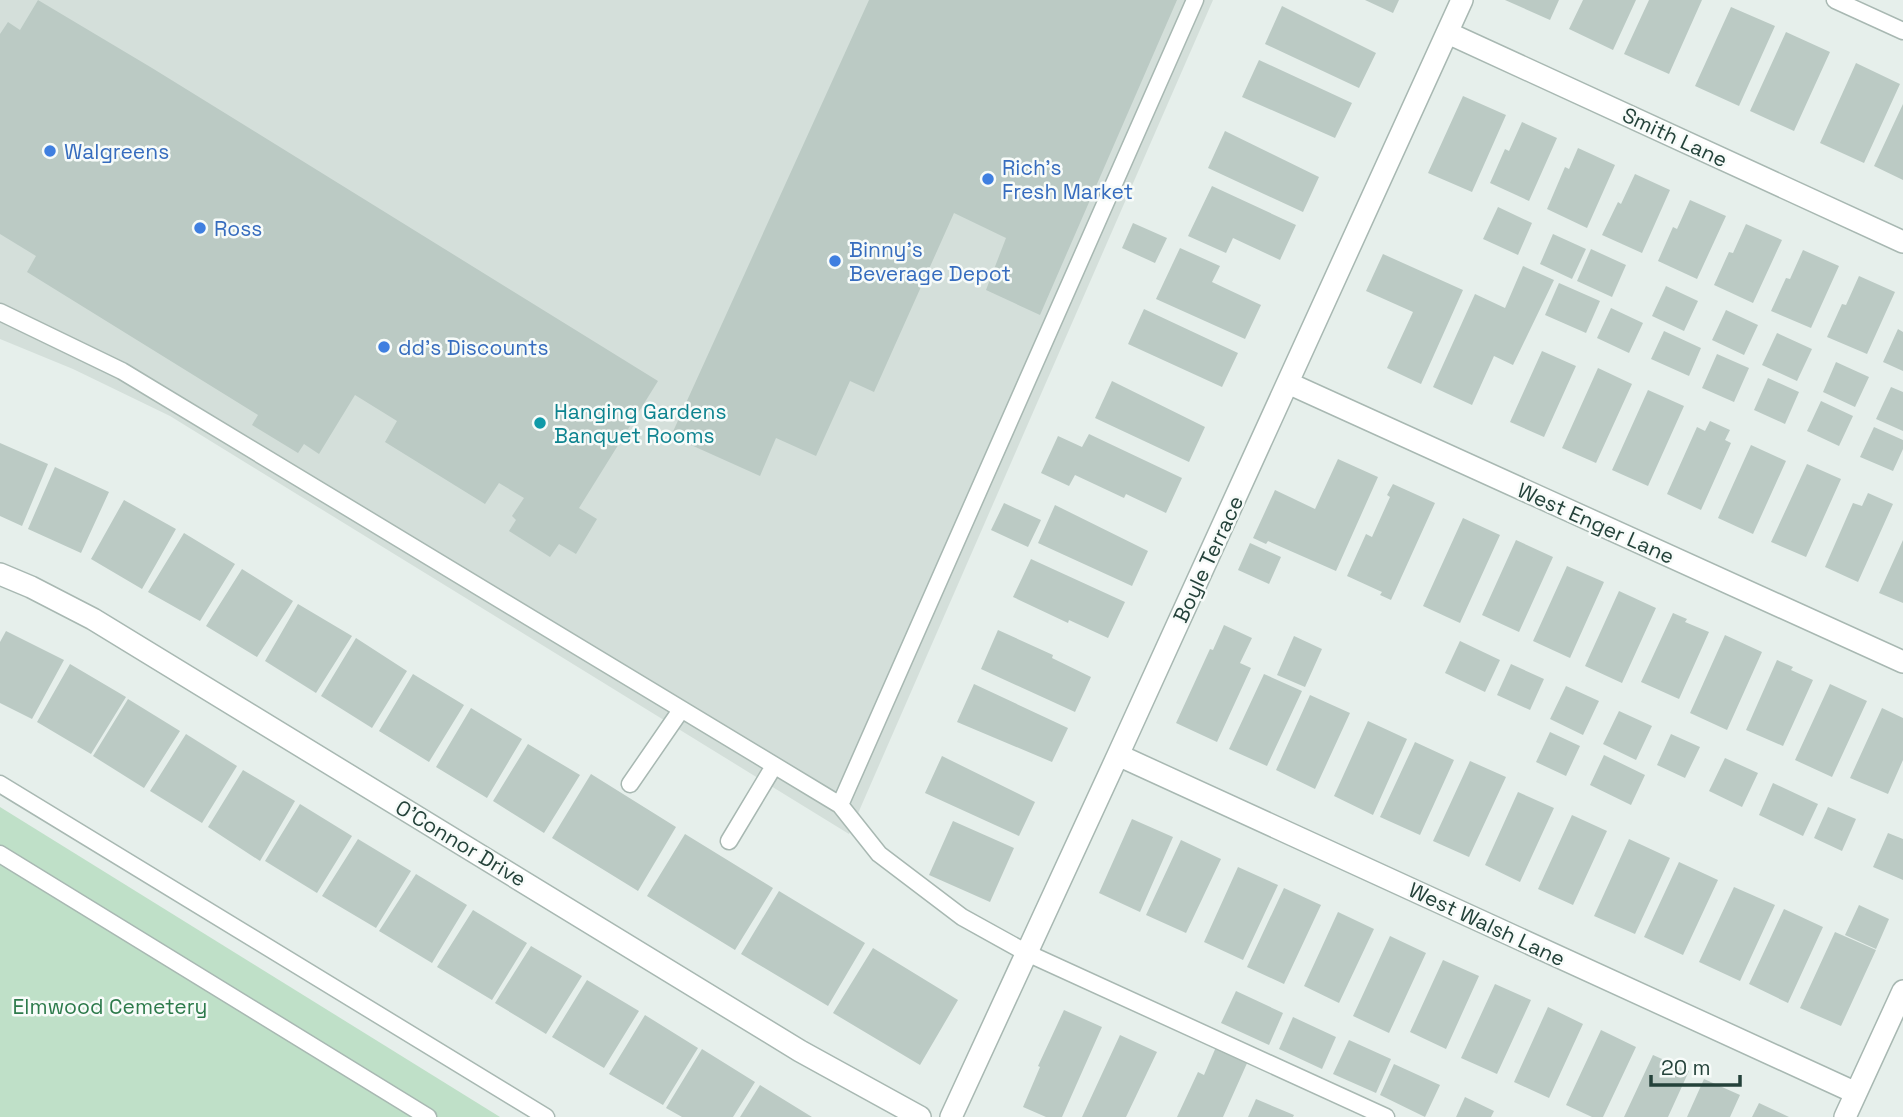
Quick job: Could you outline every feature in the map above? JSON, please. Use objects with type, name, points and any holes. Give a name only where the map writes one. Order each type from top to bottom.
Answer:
[{"type":"street","name":"Boyle Terrace","points":[[951,1117],[1462,0]]},
{"type":"street","name":"Smith Lane","points":[[1448,33],[1903,242]]},
{"type":"street","name":"West Enger Lane","points":[[1288,383],[1903,662]]},
{"type":"street","name":"O'Connor Drive","points":[[0,574],[93,619],[800,1051],[920,1117]]},
{"type":"street","name":"West Walsh Lane","points":[[1118,755],[1856,1093]]},
{"type":"street","points":[[1845,1117],[1903,991]]},
{"type":"lane","points":[[840,805],[1195,0]]},
{"type":"lane","points":[[1835,0],[1903,31]]},
{"type":"lane","points":[[0,312],[122,371],[840,805],[880,854],[962,916],[1027,953],[1386,1117]]},
{"type":"lane","points":[[631,785],[681,710]]},
{"type":"lane","points":[[729,841],[774,766]]},
{"type":"lane","points":[[0,784],[546,1117]]},
{"type":"lane","points":[[0,854],[428,1117]]},
{"type":"shaded area","points":[[0,0],[1213,0],[849,834],[170,416],[73,369],[0,339]]},
{"type":"green space","name":"Elmwood Cemetery","points":[[0,807],[500,1117],[0,1117]]},
{"type":"building","points":[[38,0],[658,381],[579,508],[597,519],[576,554],[559,544],[550,557],[509,531],[516,520],[512,516],[524,498],[499,483],[485,504],[385,442],[397,421],[355,395],[319,454],[304,444],[298,453],[252,425],[258,415],[27,272],[36,256],[0,234],[0,34],[8,22],[20,30]]},
{"type":"building","points":[[869,0],[1177,0],[1040,315],[986,290],[1006,238],[954,213],[874,392],[850,381],[816,456],[776,438],[760,476],[671,436]]},
{"type":"building","points":[[1365,0],[1399,0],[1393,13]]},
{"type":"building","points":[[1505,0],[1559,0],[1550,20]]},
{"type":"building","points":[[1583,0],[1636,0],[1613,50],[1569,29]]},
{"type":"building","points":[[1649,0],[1702,0],[1669,74],[1624,54]]},
{"type":"building","points":[[1282,6],[1376,53],[1359,88],[1265,44]]},
{"type":"building","points":[[1731,7],[1775,26],[1739,106],[1695,86]]},
{"type":"building","points":[[1786,32],[1830,52],[1794,131],[1750,111]]},
{"type":"building","points":[[1259,60],[1352,103],[1335,138],[1242,97]]},
{"type":"building","points":[[1856,63],[1900,84],[1864,163],[1820,143]]},
{"type":"building","points":[[1463,96],[1506,115],[1472,192],[1428,173]]},
{"type":"building","points":[[1903,104],[1903,180],[1874,166]]},
{"type":"building","points":[[1522,122],[1557,138],[1529,201],[1490,183],[1505,149],[1509,151]]},
{"type":"building","points":[[1225,131],[1319,177],[1303,212],[1208,168]]},
{"type":"building","points":[[1578,148],[1615,165],[1587,228],[1547,209],[1565,167],[1569,169]]},
{"type":"building","points":[[1635,174],[1670,190],[1642,253],[1602,235]]},
{"type":"building","points":[[1212,186],[1296,225],[1280,260],[1233,238],[1226,253],[1188,236]]},
{"type":"building","points":[[1690,200],[1726,216],[1697,279],[1658,261],[1673,227],[1677,229]]},
{"type":"building","points":[[1498,207],[1532,223],[1518,255],[1483,239]]},
{"type":"building","points":[[1133,223],[1167,238],[1155,263],[1122,248]]},
{"type":"building","points":[[1746,224],[1782,240],[1753,303],[1714,285]]},
{"type":"building","points":[[1553,234],[1586,249],[1572,279],[1540,264]]},
{"type":"building","points":[[1180,248],[1220,266],[1212,282],[1261,305],[1245,339],[1156,299]]},
{"type":"building","points":[[1591,249],[1626,265],[1612,297],[1577,281]]},
{"type":"building","points":[[1803,250],[1839,266],[1811,328],[1771,311]]},
{"type":"building","points":[[1383,254],[1463,290],[1421,384],[1387,368],[1413,312],[1366,291]]},
{"type":"building","points":[[1523,266],[1554,280],[1513,365],[1494,356],[1472,405],[1433,387],[1475,294],[1505,308]]},
{"type":"building","points":[[1859,276],[1895,292],[1867,354],[1827,337]]},
{"type":"building","points":[[1559,283],[1600,301],[1586,333],[1545,315]]},
{"type":"building","points":[[1666,286],[1698,301],[1684,331],[1652,316]]},
{"type":"building","points":[[1611,308],[1643,323],[1629,353],[1597,338]]},
{"type":"building","points":[[1144,309],[1238,353],[1222,387],[1128,344]]},
{"type":"building","points":[[1726,310],[1758,325],[1744,355],[1712,340]]},
{"type":"building","points":[[1898,329],[1903,332],[1903,371],[1883,362]]},
{"type":"building","points":[[1664,331],[1701,348],[1689,376],[1651,359]]},
{"type":"building","points":[[1777,333],[1812,349],[1797,381],[1762,365]]},
{"type":"building","points":[[1542,351],[1576,366],[1544,437],[1510,422]]},
{"type":"building","points":[[1717,354],[1749,368],[1734,402],[1702,388]]},
{"type":"building","points":[[1836,362],[1869,377],[1855,407],[1823,392]]},
{"type":"building","points":[[1598,368],[1632,384],[1596,463],[1562,448]]},
{"type":"building","points":[[1768,378],[1799,392],[1785,424],[1754,410]]},
{"type":"building","points":[[1112,381],[1205,427],[1189,462],[1095,418]]},
{"type":"building","points":[[1891,387],[1903,392],[1903,431],[1876,419]]},
{"type":"building","points":[[1648,390],[1684,406],[1648,486],[1612,470]]},
{"type":"building","points":[[1821,401],[1853,416],[1839,446],[1807,431]]},
{"type":"building","points":[[1710,421],[1730,430],[1725,440],[1731,443],[1701,510],[1667,494],[1697,427],[1705,431]]},
{"type":"building","points":[[1874,427],[1903,440],[1903,449],[1893,471],[1860,457]]},
{"type":"building","points":[[1089,434],[1182,478],[1166,513],[1126,494],[1124,498],[1075,475],[1069,486],[1041,473],[1058,436],[1082,447]]},
{"type":"building","points":[[0,443],[48,464],[22,526],[0,516]]},
{"type":"building","points":[[1751,445],[1786,461],[1753,534],[1718,518]]},
{"type":"building","points":[[1338,459],[1378,477],[1336,571],[1268,541],[1266,544],[1253,538],[1275,490],[1315,509]]},
{"type":"building","points":[[1807,464],[1841,479],[1806,557],[1771,542]]},
{"type":"building","points":[[55,467],[109,492],[81,553],[28,529]]},
{"type":"building","points":[[1393,484],[1435,503],[1391,600],[1380,595],[1382,592],[1347,576],[1366,534],[1372,537]]},
{"type":"building","points":[[1868,493],[1893,504],[1858,582],[1825,567],[1853,503],[1862,506]]},
{"type":"building","points":[[124,500],[176,529],[142,589],[91,559]]},
{"type":"building","points":[[1004,503],[1041,520],[1028,547],[991,530]]},
{"type":"building","points":[[1055,505],[1148,551],[1132,586],[1038,543]]},
{"type":"building","points":[[1463,518],[1500,535],[1460,623],[1423,606]]},
{"type":"building","points":[[184,533],[235,564],[200,621],[148,592]]},
{"type":"building","points":[[1516,540],[1553,557],[1519,632],[1482,615]]},
{"type":"building","points":[[1903,540],[1903,603],[1879,593]]},
{"type":"building","points":[[1250,543],[1281,557],[1269,584],[1238,570]]},
{"type":"building","points":[[1031,559],[1125,602],[1108,638],[1013,597]]},
{"type":"building","points":[[1567,566],[1604,582],[1570,658],[1533,641]]},
{"type":"building","points":[[242,569],[293,601],[257,657],[206,626]]},
{"type":"building","points":[[1619,591],[1656,608],[1622,683],[1585,666]]},
{"type":"building","points":[[298,604],[352,636],[316,693],[265,661]]},
{"type":"building","points":[[1673,613],[1687,619],[1685,622],[1709,632],[1679,699],[1641,682]]},
{"type":"building","points":[[1224,625],[1252,638],[1240,663],[1251,668],[1217,742],[1176,723]]},
{"type":"building","points":[[998,630],[1053,655],[1052,658],[1091,677],[1075,712],[981,669]]},
{"type":"building","points":[[6,631],[64,660],[32,719],[0,703],[0,642]]},
{"type":"building","points":[[1725,635],[1762,652],[1727,730],[1690,713]]},
{"type":"building","points":[[1294,636],[1322,649],[1305,687],[1277,675]]},
{"type":"building","points":[[356,638],[407,671],[372,728],[321,696]]},
{"type":"building","points":[[1460,641],[1500,660],[1485,692],[1445,673]]},
{"type":"building","points":[[1777,660],[1813,680],[1783,746],[1746,730]]},
{"type":"building","points":[[70,664],[126,697],[91,754],[37,722]]},
{"type":"building","points":[[1511,664],[1544,679],[1530,710],[1497,695]]},
{"type":"building","points":[[413,674],[464,705],[429,762],[379,731]]},
{"type":"building","points":[[1264,674],[1302,691],[1267,766],[1229,749]]},
{"type":"building","points":[[974,684],[1068,728],[1052,762],[957,722]]},
{"type":"building","points":[[1830,684],[1867,701],[1832,777],[1795,760]]},
{"type":"building","points":[[1566,686],[1599,701],[1583,735],[1550,719]]},
{"type":"building","points":[[1310,695],[1350,713],[1315,789],[1276,770]]},
{"type":"building","points":[[128,699],[180,731],[144,788],[93,756]]},
{"type":"building","points":[[471,708],[522,739],[487,798],[436,767]]},
{"type":"building","points":[[1882,708],[1903,718],[1903,760],[1888,794],[1850,778]]},
{"type":"building","points":[[1619,711],[1652,726],[1636,760],[1603,744]]},
{"type":"building","points":[[1368,721],[1407,739],[1373,815],[1334,796]]},
{"type":"building","points":[[1550,732],[1580,746],[1566,776],[1536,762]]},
{"type":"building","points":[[186,734],[237,766],[202,823],[150,791]]},
{"type":"building","points":[[1671,734],[1700,747],[1685,778],[1657,765]]},
{"type":"building","points":[[1415,742],[1454,760],[1420,835],[1380,817]]},
{"type":"building","points":[[528,744],[580,775],[544,833],[493,801]]},
{"type":"building","points":[[1604,755],[1645,775],[1631,805],[1590,785]]},
{"type":"building","points":[[942,756],[1035,802],[1019,836],[925,793]]},
{"type":"building","points":[[1725,758],[1758,773],[1742,807],[1709,791]]},
{"type":"building","points":[[1470,761],[1506,777],[1469,857],[1433,841]]},
{"type":"building","points":[[243,770],[295,801],[260,861],[208,827]]},
{"type":"building","points":[[591,774],[676,827],[638,891],[552,838]]},
{"type":"building","points":[[1773,783],[1818,804],[1803,836],[1759,815]]},
{"type":"building","points":[[1518,792],[1554,808],[1520,882],[1485,865]]},
{"type":"building","points":[[300,804],[352,836],[317,893],[265,861]]},
{"type":"building","points":[[1828,807],[1856,819],[1842,851],[1814,838]]},
{"type":"building","points":[[1572,815],[1607,831],[1573,905],[1538,889]]},
{"type":"building","points":[[1132,819],[1173,837],[1140,912],[1099,893]]},
{"type":"building","points":[[953,821],[1014,848],[990,902],[929,875]]},
{"type":"building","points":[[1888,833],[1903,839],[1903,880],[1873,867]]},
{"type":"building","points":[[685,834],[773,888],[735,950],[647,896]]},
{"type":"building","points":[[358,839],[411,871],[376,928],[322,896]]},
{"type":"building","points":[[1629,839],[1670,858],[1635,934],[1594,916]]},
{"type":"building","points":[[1181,840],[1221,859],[1186,933],[1146,915]]},
{"type":"building","points":[[1679,862],[1718,880],[1683,955],[1644,937]]},
{"type":"building","points":[[1238,867],[1278,885],[1243,960],[1204,942]]},
{"type":"building","points":[[416,874],[467,905],[432,963],[379,931]]},
{"type":"building","points":[[1734,887],[1775,905],[1740,981],[1699,962]]},
{"type":"building","points":[[1284,888],[1321,905],[1284,984],[1247,967]]},
{"type":"building","points":[[779,891],[865,943],[828,1006],[741,954]]},
{"type":"building","points":[[1859,905],[1889,919],[1876,949],[1845,935]]},
{"type":"building","points":[[1784,909],[1823,927],[1788,1003],[1749,984]]},
{"type":"building","points":[[473,910],[527,943],[492,1000],[437,967]]},
{"type":"building","points":[[1338,912],[1374,929],[1339,1003],[1304,986]]},
{"type":"building","points":[[1835,932],[1876,950],[1841,1026],[1800,1008]]},
{"type":"building","points":[[1390,936],[1426,953],[1389,1033],[1353,1016]]},
{"type":"building","points":[[531,946],[582,976],[546,1034],[495,1003]]},
{"type":"building","points":[[873,948],[958,1000],[920,1065],[833,1013]]},
{"type":"building","points":[[1443,960],[1479,976],[1446,1049],[1410,1032]]},
{"type":"building","points":[[587,980],[639,1011],[604,1068],[552,1037]]},
{"type":"building","points":[[1495,984],[1531,1000],[1497,1074],[1461,1058]]},
{"type":"building","points":[[1236,991],[1283,1013],[1269,1045],[1221,1023]]},
{"type":"building","points":[[1548,1007],[1583,1024],[1549,1098],[1514,1082]]},
{"type":"building","points":[[1064,1010],[1102,1027],[1062,1117],[1046,1117],[1023,1107],[1040,1067],[1038,1066]]},
{"type":"building","points":[[645,1015],[698,1048],[663,1105],[609,1074]]},
{"type":"building","points":[[1293,1017],[1336,1037],[1322,1069],[1279,1049]]},
{"type":"building","points":[[1601,1030],[1636,1047],[1603,1117],[1592,1117],[1566,1105]]},
{"type":"building","points":[[1120,1035],[1157,1052],[1126,1117],[1082,1117]]},
{"type":"building","points":[[1349,1040],[1391,1059],[1376,1093],[1333,1074]]},
{"type":"building","points":[[1216,1047],[1248,1061],[1223,1117],[1177,1117],[1198,1072],[1204,1075]]},
{"type":"building","points":[[702,1049],[755,1082],[733,1117],[682,1117],[666,1108]]},
{"type":"building","points":[[1653,1055],[1689,1071],[1668,1117],[1624,1117]]},
{"type":"building","points":[[1394,1064],[1440,1085],[1425,1117],[1380,1095]]},
{"type":"building","points":[[1704,1079],[1740,1095],[1730,1117],[1687,1117]]},
{"type":"building","points":[[760,1085],[812,1117],[740,1117]]},
{"type":"building","points":[[1465,1097],[1494,1111],[1491,1117],[1456,1117]]},
{"type":"building","points":[[1256,1099],[1294,1115],[1248,1117]]},
{"type":"building","points":[[1759,1103],[1789,1117],[1752,1117]]},
{"type":"place","name":"Walgreens","points":[[50,151]]},
{"type":"place","name":"Rich's Fresh Market","points":[[988,179]]},
{"type":"place","name":"Ross","points":[[200,228]]},
{"type":"place","name":"Binny's Beverage Depot","points":[[835,261]]},
{"type":"place","name":"dd's Discounts","points":[[384,347]]},
{"type":"place","name":"Hanging Gardens Banquet Rooms","points":[[540,423]]}]
